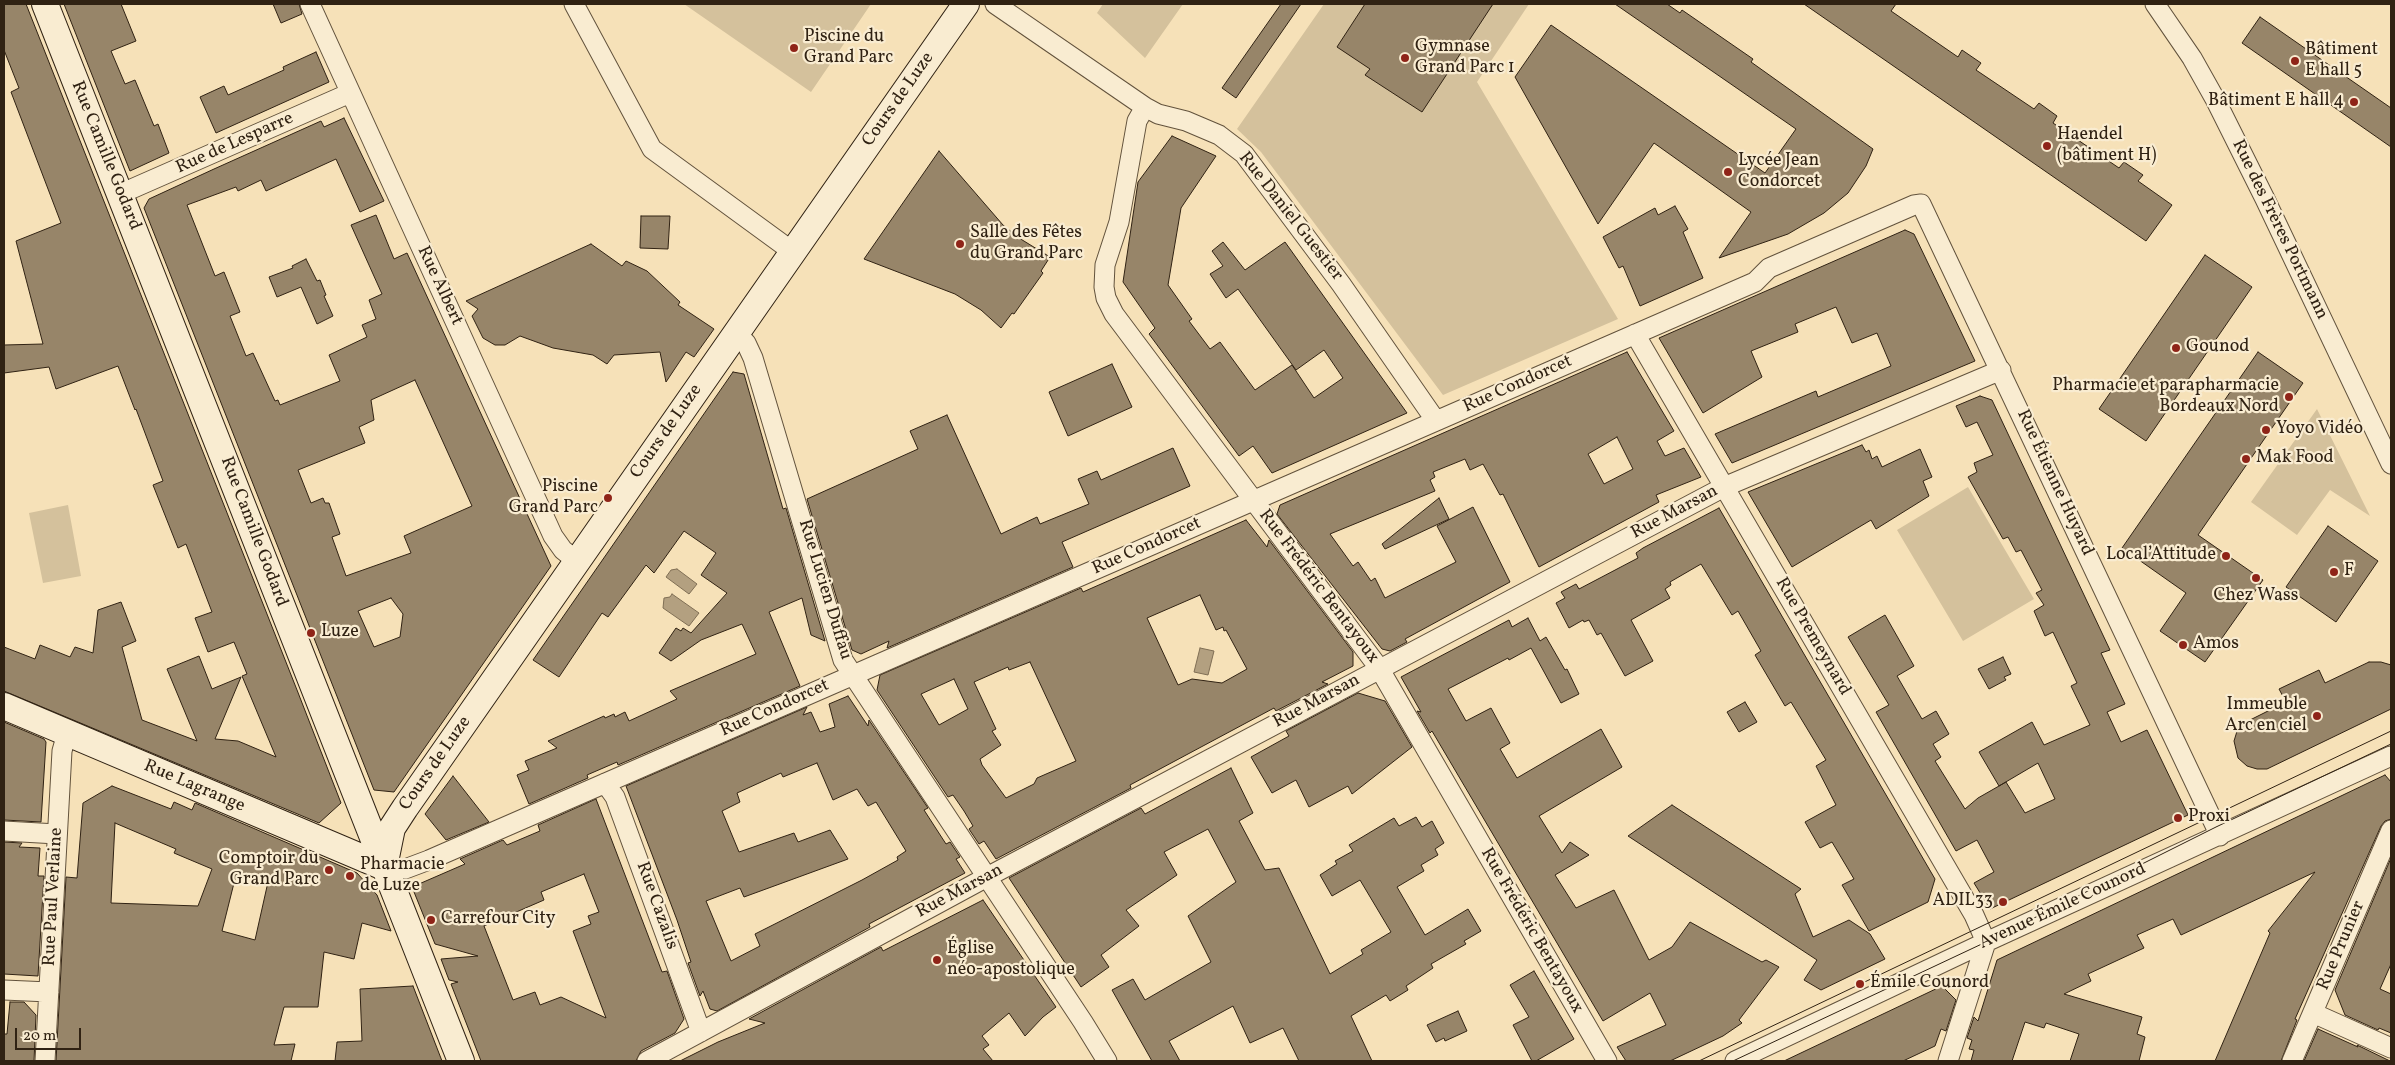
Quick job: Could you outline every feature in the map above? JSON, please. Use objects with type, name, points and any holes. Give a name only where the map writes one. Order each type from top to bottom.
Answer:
[{"type":"street","name":"Rue Camille Godard","points":[[45,4],[461,1061]]},
{"type":"street","name":"Rue Albert","points":[[310,4],[553,536],[563,550],[577,561]]},
{"type":"street","points":[[574,4],[652,149],[793,252]]},
{"type":"street","name":"Cours de Luze","points":[[384,867],[392,828],[405,808],[966,4]]},
{"type":"street","name":"Rue Daniel Guestier","points":[[995,4],[1145,107],[1158,114],[1186,121],[1219,135],[1244,154],[1341,284],[1436,421]]},
{"type":"street","name":"Rue des Frères Portmann","points":[[2155,4],[2192,58],[2215,99],[2265,199],[2391,464]]},
{"type":"street","name":"Rue de Lesparre","points":[[120,194],[350,93]]},
{"type":"street","name":"Rue Frédéric Bentayoux","points":[[1145,107],[1137,122],[1120,222],[1106,265],[1104,287],[1106,298],[1114,314],[1380,668],[1607,1061]]},
{"type":"street","name":"Rue Étienne Huyard","points":[[1903,210],[1921,204],[1926,211],[2220,836]]},
{"type":"street","name":"Rue Condorcet","points":[[384,867],[405,868],[429,860],[1755,282],[1769,268],[1903,210]]},
{"type":"street","name":"Rue Lucien Duffau","points":[[737,333],[746,343],[754,358],[843,660],[1083,1022],[1106,1061]]},
{"type":"street","name":"Rue Premeynard","points":[[1635,334],[1974,915],[1986,942]]},
{"type":"street","name":"Rue Marsan","points":[[647,1061],[987,877],[1724,487],[2001,370]]},
{"type":"street","name":"Rue Lagrange","points":[[4,706],[384,867]]},
{"type":"street","name":"Rue Paul Verlaine","points":[[45,1061],[62,751],[67,733]]},
{"type":"street","name":"Avenue Émile Counord","points":[[1735,1061],[1986,942],[2391,756]]},
{"type":"street","name":"Rue Cazalis","points":[[605,783],[615,797],[701,1032]]},
{"type":"street","name":"Rue Prunier","points":[[2292,1061],[2391,830]]},
{"type":"street","points":[[4,831],[57,834]]},
{"type":"street","points":[[1948,1061],[1986,942]]},
{"type":"street","points":[[4,990],[49,992]]},
{"type":"street","points":[[2313,1013],[2391,1048]]},
{"type":"shaded area","name":"Piscine du Grand Parc","points":[[684,4],[871,4],[811,92]]},
{"type":"shaded area","points":[[1103,4],[1183,4],[1145,58],[1097,13]]},
{"type":"shaded area","points":[[1324,4],[1529,4],[1477,82],[1618,319],[1443,395],[1261,152],[1237,129]]},
{"type":"shaded area","points":[[2317,409],[2370,516],[2330,490],[2297,535],[2251,502]]},
{"type":"shaded area","points":[[1968,487],[2034,599],[1963,641],[1897,530]]},
{"type":"shaded area","points":[[68,505],[81,576],[43,583],[29,513]]},
{"type":"shaded area","points":[[677,569],[697,584],[689,594],[666,577],[671,570]]},
{"type":"shaded area","points":[[672,594],[699,613],[689,626],[663,608],[664,598],[670,597]]},
{"type":"shaded area","points":[[1200,648],[1214,651],[1208,675],[1194,672]]},
{"type":"building","points":[[4,4],[26,4],[341,803],[319,823],[4,691],[4,647],[35,659],[40,645],[70,657],[75,647],[93,653],[98,610],[121,602],[136,641],[122,647],[142,720],[197,741],[167,669],[199,656],[212,689],[241,677],[215,739],[238,741],[276,757],[242,676],[247,674],[234,642],[208,652],[195,618],[212,612],[186,544],[178,548],[153,485],[163,481],[118,366],[56,389],[49,367],[4,373],[4,345],[43,344],[16,241],[61,223],[11,92],[19,88],[4,50]]},
{"type":"building","points":[[64,4],[121,4],[136,41],[111,51],[125,84],[135,80],[154,126],[158,124],[169,153],[130,171]]},
{"type":"building","points":[[273,4],[299,4],[302,14],[281,23]]},
{"type":"building","points":[[1281,4],[1301,4],[1236,98],[1222,88]]},
{"type":"building","name":"Gymnase Grand Parc 1","points":[[1365,4],[1493,4],[1422,112],[1365,75],[1370,69],[1337,47]]},
{"type":"building","points":[[1615,4],[1667,4],[1680,13],[1682,10],[1753,59],[1751,62],[1873,149],[1866,166],[1848,193],[1824,213],[1788,234],[1719,258],[1751,212],[1654,143],[1598,224],[1515,77],[1551,25],[1765,173],[1796,129]]},
{"type":"building","name":"Haendel (bâtiment H)","points":[[1804,4],[1896,4],[1891,11],[1958,57],[1962,50],[1981,63],[1976,70],[2034,109],[2039,103],[2057,116],[2053,123],[2119,168],[2124,162],[2143,175],[2138,181],[2172,205],[2146,241]]},
{"type":"building","points":[[2260,17],[2391,108],[2391,147],[2242,43]]},
{"type":"building","points":[[316,52],[329,82],[216,133],[200,97],[224,86],[228,95],[284,70],[283,67]]},
{"type":"building","points":[[344,118],[384,201],[360,212],[336,159],[266,191],[261,180],[238,191],[236,187],[187,205],[215,276],[224,272],[240,312],[230,316],[246,356],[253,353],[275,401],[278,400],[280,405],[340,381],[329,355],[367,337],[362,325],[376,319],[369,300],[382,294],[351,225],[376,215],[394,259],[407,253],[551,566],[394,792],[374,790],[144,208],[149,199],[214,169],[321,121],[324,127]],"holes":[[[415,380],[472,506],[404,536],[411,553],[346,576],[332,537],[340,534],[329,503],[325,503],[323,498],[311,503],[298,470],[365,443],[359,427],[374,420],[371,400]],[[391,598],[403,614],[400,637],[374,647],[358,611]]]},
{"type":"building","points":[[1172,136],[1216,156],[1181,208],[1168,285],[1192,319],[1189,321],[1210,349],[1220,342],[1255,390],[1292,365],[1314,398],[1343,378],[1324,350],[1296,370],[1238,289],[1226,298],[1210,274],[1223,266],[1212,251],[1223,242],[1245,270],[1285,242],[1407,413],[1272,473],[1253,446],[1239,456],[1149,334],[1155,328],[1123,282],[1138,182]]},
{"type":"building","name":"Salle des Fêtes du Grand Parc","points":[[939,151],[1003,225],[1019,238],[1050,257],[1041,271],[1043,273],[1014,314],[1012,313],[1001,328],[981,310],[955,294],[864,259]]},
{"type":"building","points":[[1675,206],[1688,229],[1683,232],[1703,278],[1640,306],[1623,266],[1619,268],[1603,237],[1655,208],[1658,215]]},
{"type":"building","points":[[641,216],[670,216],[668,249],[640,248]]},
{"type":"building","points":[[1905,230],[1914,234],[1975,361],[1732,463],[1715,434],[1816,391],[1818,397],[1891,366],[1877,333],[1852,343],[1836,307],[1795,324],[1798,332],[1751,351],[1762,377],[1703,413],[1659,338]]},
{"type":"building","points":[[591,244],[622,266],[626,261],[647,271],[680,302],[678,305],[714,329],[694,357],[686,352],[666,382],[660,352],[614,355],[607,364],[593,355],[553,348],[520,336],[505,345],[495,345],[483,338],[472,316],[478,309],[466,301]]},
{"type":"building","name":"Gounod","points":[[2205,255],[2252,287],[2146,441],[2099,409]]},
{"type":"building","points":[[306,259],[317,281],[320,280],[326,295],[324,296],[333,316],[317,324],[301,287],[277,297],[269,277],[293,268],[292,266]]},
{"type":"building","points":[[1627,352],[1674,431],[1657,441],[1665,456],[1684,448],[1701,477],[1656,495],[1659,502],[1539,567],[1503,494],[1500,495],[1483,464],[1470,470],[1465,459],[1433,472],[1435,477],[1430,480],[1435,491],[1330,534],[1353,566],[1358,562],[1371,581],[1375,578],[1385,598],[1456,562],[1437,526],[1473,507],[1510,582],[1405,639],[1407,642],[1390,651],[1382,649],[1277,514],[1280,505]],"holes":[[[1617,437],[1633,469],[1604,484],[1588,454]]]},
{"type":"building","points":[[2258,352],[2303,383],[2198,535],[2263,580],[2205,662],[2160,631],[2186,593],[2122,548]]},
{"type":"building","points":[[1112,364],[1132,407],[1068,436],[1049,392]]},
{"type":"building","points":[[733,372],[744,374],[783,509],[786,508],[825,641],[811,635],[802,598],[769,612],[800,686],[618,765],[617,762],[587,775],[588,778],[529,804],[517,775],[529,770],[525,761],[557,748],[548,741],[604,716],[605,718],[614,714],[615,717],[625,712],[629,721],[677,699],[670,691],[756,654],[742,624],[701,640],[671,661],[659,653],[676,628],[681,631],[683,628],[691,633],[727,593],[701,575],[716,553],[684,531],[654,573],[646,565],[608,617],[602,613],[559,677],[533,660]]},
{"type":"building","points":[[1980,396],[1992,400],[2110,650],[2101,653],[2125,704],[2107,712],[2121,742],[2147,730],[2188,815],[1990,909],[1974,883],[1994,872],[1977,840],[1956,851],[1876,712],[1889,705],[1848,637],[1885,615],[1914,666],[1897,676],[1922,719],[1936,711],[1949,734],[1933,744],[1941,757],[1935,761],[1965,809],[1978,798],[1999,786],[1979,752],[2032,722],[2044,745],[2090,725],[2071,686],[2077,683],[2053,632],[2045,636],[2034,611],[2044,605],[2036,593],[2042,590],[2021,550],[2016,552],[2008,537],[2003,539],[1968,477],[1977,472],[1974,463],[1993,455],[1977,422],[1966,427],[1956,406]],"holes":[[[2038,763],[2055,799],[2025,813],[2006,782],[1999,786]]]},
{"type":"building","points":[[947,415],[1001,534],[1037,517],[1040,524],[1089,504],[1078,479],[1097,471],[1101,480],[1173,448],[1190,486],[1062,542],[1073,567],[887,648],[889,641],[861,654],[852,650],[807,499],[918,449],[910,431]]},
{"type":"building","points":[[1862,445],[1866,452],[1869,450],[1872,459],[1877,456],[1882,467],[1920,449],[1932,477],[1923,481],[1929,496],[1876,529],[1871,520],[1792,567],[1748,492]]},
{"type":"building","points":[[1439,498],[1449,519],[1385,549],[1382,544]]},
{"type":"building","points":[[1719,508],[1935,879],[1928,902],[1869,931],[1842,885],[1854,879],[1832,842],[1820,848],[1805,822],[1836,805],[1816,766],[1826,760],[1791,702],[1785,706],[1755,655],[1761,651],[1738,611],[1732,615],[1701,564],[1670,582],[1671,585],[1665,589],[1670,598],[1631,620],[1653,661],[1625,676],[1601,633],[1597,635],[1589,620],[1584,622],[1583,620],[1569,628],[1556,603],[1565,598],[1561,592],[1576,584],[1579,589],[1638,558],[1636,553],[1643,548]]},
{"type":"building","points":[[1246,520],[1267,547],[1269,540],[1353,652],[1353,666],[1322,682],[1328,684],[1276,711],[1274,708],[1130,785],[1131,788],[996,859],[984,841],[979,844],[969,829],[973,826],[964,811],[953,795],[948,797],[877,690],[880,675],[1081,588],[1083,592]],"holes":[[[1200,595],[1216,630],[1223,627],[1224,631],[1226,630],[1247,669],[1222,683],[1192,679],[1178,685],[1147,618]],[[1030,662],[1076,761],[1037,778],[1034,784],[1006,798],[982,765],[980,759],[1001,745],[992,731],[996,729],[974,682],[1008,667],[1009,670]],[[954,679],[968,709],[939,725],[921,694]]]},
{"type":"building","name":"F","points":[[2328,526],[2378,561],[2336,622],[2286,587]]},
{"type":"building","points":[[1528,618],[1540,641],[1546,637],[1565,670],[1567,669],[1579,694],[1561,703],[1531,648],[1448,689],[1466,721],[1491,708],[1510,743],[1500,749],[1517,778],[1601,729],[1622,767],[1539,816],[1562,853],[1570,842],[1589,855],[1555,875],[1576,908],[1614,890],[1649,960],[1672,947],[1690,922],[1762,962],[1766,960],[1779,967],[1739,1020],[1742,1023],[1723,1036],[1670,1061],[1626,1061],[1617,1047],[1666,1025],[1650,993],[1603,1021],[1432,731],[1430,733],[1417,711],[1421,712],[1401,677],[1509,620],[1512,627]]},
{"type":"building","points":[[2003,657],[2011,674],[2004,677],[2006,680],[1989,689],[1978,669]]},
{"type":"building","name":"Immeuble Arc en ciel","points":[[2369,662],[2381,662],[2391,665],[2391,709],[2267,769],[2247,766],[2238,758],[2234,741],[2238,728],[2244,723],[2286,702],[2279,689],[2319,670],[2325,683]]},
{"type":"building","points":[[1358,693],[1385,701],[1412,747],[1352,794],[1348,786],[1309,807],[1296,780],[1272,793],[1251,757],[1289,736],[1286,731]]},
{"type":"building","points":[[848,696],[868,726],[869,720],[928,808],[924,810],[946,844],[950,842],[960,857],[956,859],[965,873],[869,924],[870,927],[717,1011],[710,1009],[703,991],[700,996],[688,963],[691,962],[677,920],[626,786],[807,707],[803,715],[811,712],[820,732],[835,727],[829,704]],"holes":[[[817,763],[833,800],[857,789],[868,806],[876,802],[906,851],[897,857],[898,860],[862,880],[755,934],[760,946],[731,961],[706,901],[740,888],[744,897],[848,859],[830,830],[798,842],[794,833],[739,852],[722,811],[740,802],[737,793],[781,773],[783,777]]]},
{"type":"building","points":[[1745,702],[1757,722],[1739,732],[1727,712]]},
{"type":"building","points":[[4,722],[44,739],[46,742],[41,822],[4,820]]},
{"type":"building","points":[[1231,768],[1253,813],[1239,821],[1265,870],[1279,868],[1330,974],[1363,954],[1361,950],[1391,932],[1360,880],[1332,896],[1320,875],[1337,864],[1335,861],[1353,851],[1349,845],[1394,818],[1399,826],[1416,817],[1422,827],[1432,821],[1444,843],[1435,849],[1438,855],[1421,865],[1424,871],[1397,887],[1425,935],[1468,909],[1481,931],[1464,941],[1466,944],[1431,964],[1433,968],[1406,986],[1408,990],[1390,1001],[1386,995],[1351,1016],[1372,1061],[1299,1061],[1283,1028],[1250,1043],[1233,1006],[1169,1041],[1180,1061],[1152,1061],[1112,990],[1133,979],[1145,1000],[1211,962],[1188,916],[1236,882],[1208,829],[1164,852],[1177,875],[1126,910],[1139,926],[1101,955],[1109,967],[1081,987],[1009,878],[1141,808],[1145,814]]},
{"type":"building","points":[[2385,775],[2391,782],[2391,819],[2385,821],[2381,826],[2295,1019],[2297,1020],[2281,1061],[2215,1061],[2270,933],[2268,931],[2315,872],[2181,935],[2173,919],[2137,935],[2144,948],[2088,974],[2091,981],[2064,994],[2142,1017],[2137,1034],[2145,1037],[2139,1061],[2070,1061],[2079,1034],[2046,1023],[2044,1028],[2025,1022],[2012,1061],[1971,1061],[1974,1050],[1969,1049],[1972,1040],[1967,1038],[1974,1017],[1978,1021],[1997,960]]},
{"type":"building","points":[[453,776],[489,822],[446,840],[425,814]]},
{"type":"building","points":[[112,786],[171,809],[174,802],[192,810],[195,803],[357,873],[377,895],[391,931],[362,923],[354,959],[324,952],[318,1007],[284,1007],[274,1045],[295,1044],[291,1061],[56,1061],[66,877],[77,878],[83,803]],"holes":[[[115,823],[176,849],[174,853],[212,869],[198,906],[111,903]],[[236,875],[268,882],[255,940],[222,931]]]},
{"type":"building","points":[[596,799],[662,972],[667,971],[684,1019],[675,1033],[641,1051],[636,1061],[481,1061],[451,984],[458,982],[449,980],[441,959],[478,956],[435,944],[412,887],[465,864],[460,859],[503,840],[507,845],[540,831],[538,825]],"holes":[[[584,874],[599,912],[588,916],[591,924],[573,931],[606,1018],[561,997],[540,1005],[535,992],[513,1000],[484,926],[544,900],[541,892]]]},
{"type":"building","points":[[1672,805],[1801,889],[1795,894],[1813,937],[1849,920],[1870,934],[1885,959],[1821,990],[1804,980],[1817,960],[1628,836]]},
{"type":"building","points":[[4,842],[22,843],[19,847],[40,848],[38,876],[44,876],[38,976],[4,974]]},
{"type":"building","points":[[2391,858],[2391,964],[2380,989],[2391,994],[2391,1033],[2379,1028],[2378,1030],[2345,1015],[2335,990]]},
{"type":"building","points":[[983,900],[1056,1007],[1043,1017],[1025,1036],[1009,1013],[982,1036],[989,1045],[983,1049],[993,1061],[680,1061],[718,1042],[765,1023],[749,1019],[881,947],[883,951]]},
{"type":"building","points":[[1534,971],[1574,1039],[1536,1061],[1532,1061],[1513,1025],[1529,1017],[1510,985]]},
{"type":"building","points":[[413,986],[442,1061],[335,1061],[337,1042],[362,1041],[360,989]]},
{"type":"building","points":[[1942,986],[1956,1000],[1946,1031],[1941,1029],[1935,1046],[1903,1061],[1784,1061]]},
{"type":"building","points":[[10,1002],[24,1002],[36,1015],[34,1061],[4,1061],[4,1034],[7,1034]]},
{"type":"building","points":[[1458,1011],[1467,1031],[1445,1041],[1444,1038],[1436,1042],[1427,1025]]},
{"type":"building","points":[[2318,1029],[2358,1047],[2357,1045],[2390,1061],[2304,1061]]},
{"type":"tram line","points":[[1699,1061],[2391,731]]},
{"type":"tram line","points":[[1733,1061],[1986,942],[2216,827],[2391,744]]},
{"type":"place","name":"Piscine du Grand Parc","points":[[794,48]]},
{"type":"place","name":"Gymnase Grand Parc 1","points":[[1405,58]]},
{"type":"place","name":"Bâtiment E hall 5","points":[[2295,61]]},
{"type":"place","name":"Bâtiment E hall 4","points":[[2354,102]]},
{"type":"place","name":"Haendel (bâtiment H)","points":[[2047,146]]},
{"type":"place","name":"Lycée Jean Condorcet","points":[[1728,172]]},
{"type":"place","name":"Salle des Fêtes du Grand Parc","points":[[960,244]]},
{"type":"place","name":"Gounod","points":[[2176,348]]},
{"type":"place","name":"Pharmacie et parapharmacie Bordeaux Nord","points":[[2289,397]]},
{"type":"place","name":"Yoyo Vidéo","points":[[2266,430]]},
{"type":"place","name":"Mak Food","points":[[2246,459]]},
{"type":"place","name":"Piscine Grand Parc","points":[[608,498]]},
{"type":"place","name":"Local’Attitude","points":[[2226,556]]},
{"type":"place","name":"F","points":[[2334,572]]},
{"type":"place","name":"Chez Wass","points":[[2256,578]]},
{"type":"place","name":"Luze","points":[[311,633]]},
{"type":"place","name":"Amos","points":[[2183,645]]},
{"type":"place","name":"Immeuble Arc en ciel","points":[[2317,716]]},
{"type":"place","name":"Proxi","points":[[2178,818]]},
{"type":"place","name":"Comptoir du Grand Parc","points":[[329,870]]},
{"type":"place","name":"Pharmacie de Luze","points":[[350,876]]},
{"type":"place","name":"ADIL33","points":[[2003,902]]},
{"type":"place","name":"Carrefour City","points":[[431,920]]},
{"type":"place","name":"Église néo-apostolique","points":[[937,960]]},
{"type":"place","name":"Émile Counord","points":[[1860,984]]}]
